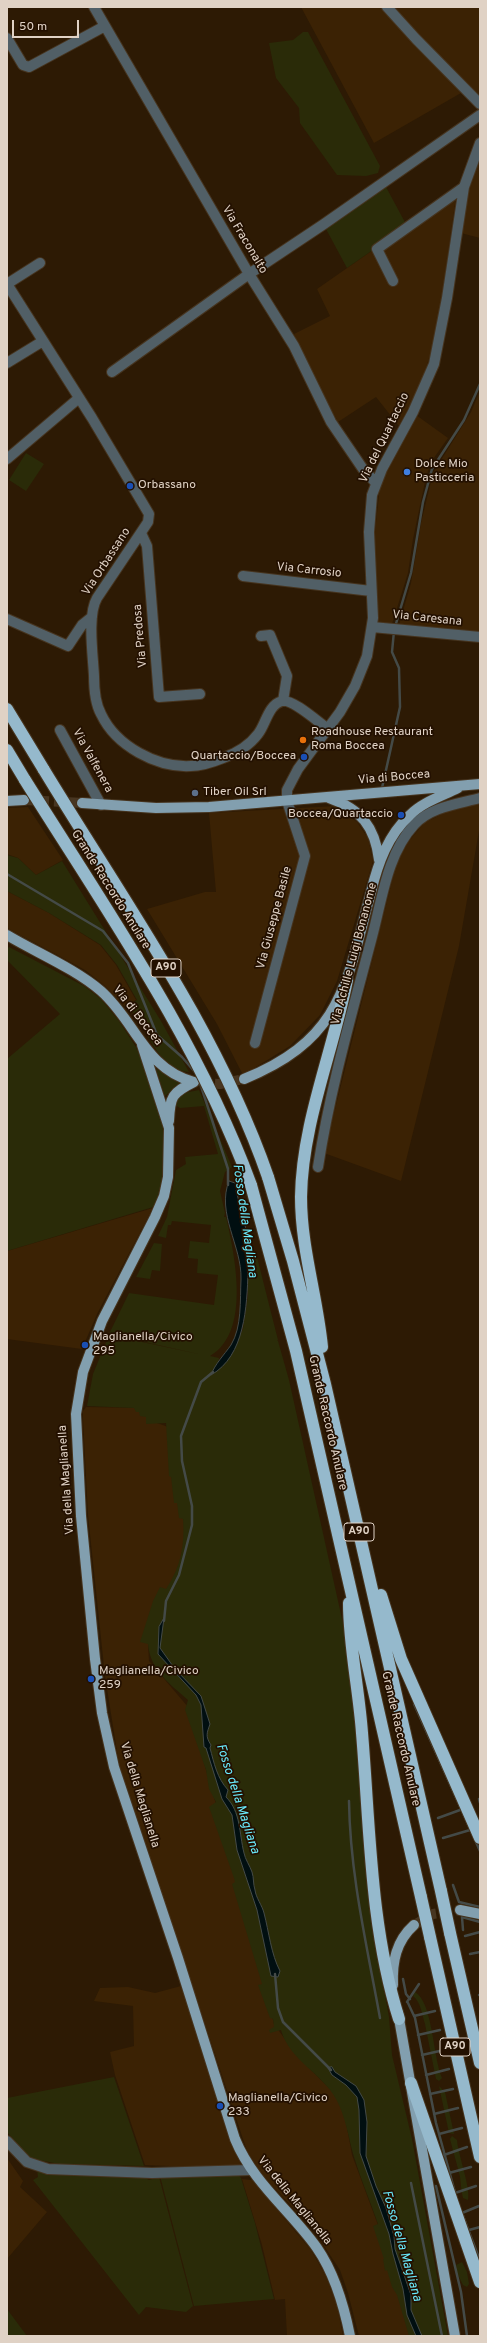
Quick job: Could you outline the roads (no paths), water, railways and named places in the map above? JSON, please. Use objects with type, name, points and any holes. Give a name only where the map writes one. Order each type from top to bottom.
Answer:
[{"type":"highway","name":"Grande Raccordo Anulare","points":[[7,709],[203,1031],[242,1109],[268,1177],[294,1261],[325,1384],[480,2063]]},
{"type":"highway","name":"Grande Raccordo Anulare","points":[[7,750],[188,1045],[227,1124],[251,1185],[296,1351],[351,1586],[480,2157]]},
{"type":"highway","points":[[325,1384],[319,1318],[305,1256],[301,1195],[308,1137],[347,980]]},
{"type":"highway","points":[[368,1568],[381,1597],[403,1665],[480,1838]]},
{"type":"highway","points":[[351,1586],[350,1622],[362,1727],[377,1914],[386,1980],[399,2019]]},
{"type":"highway","points":[[411,2082],[480,2282]]},
{"type":"main road","name":"Via di Boccea","points":[[82,803],[101,805],[209,807],[480,784]]},
{"type":"main road","name":"Via di Boccea","points":[[244,1079],[280,1062],[303,1046],[329,1016],[347,980],[379,860],[400,826],[411,814],[426,804],[463,786]]},
{"type":"main road","name":"Via di Boccea","points":[[327,798],[350,808],[368,824],[375,836],[379,860]]},
{"type":"main road","points":[[7,801],[24,800]]},
{"type":"main road","name":"Via di Boccea","points":[[7,935],[100,990],[119,1010],[142,1045],[165,1069],[178,1077],[194,1082],[172,1096],[169,1106],[169,1128]]},
{"type":"main road","name":"Via della Maglianella","points":[[142,1045],[169,1128],[168,1177],[164,1196],[102,1321],[83,1372],[76,1414],[81,1516],[95,1659],[102,1713],[114,1767],[178,1958],[235,2139],[251,2170],[263,2186],[295,2221],[324,2260],[344,2307],[350,2336]]},
{"type":"main road","points":[[460,1910],[480,1914]]},
{"type":"main road","points":[[414,1925],[400,1944],[394,1960],[394,1988],[455,2336]]},
{"type":"street","name":"Via Fraconalto","points":[[94,7],[249,274],[294,346],[331,422],[363,469],[376,483]]},
{"type":"street","points":[[387,7],[416,39],[480,104]]},
{"type":"street","points":[[7,38],[23,65],[29,67],[105,26]]},
{"type":"street","points":[[112,372],[249,274],[324,224],[480,115]]},
{"type":"street","name":"Via del Quartaccio","points":[[287,801],[287,792],[293,777],[328,729],[359,678],[369,651],[372,627],[369,523],[372,495],[376,483],[413,412],[434,364],[448,298],[464,187],[480,144]]},
{"type":"street","points":[[393,281],[377,249],[464,187]]},
{"type":"street","points":[[7,284],[40,263]]},
{"type":"street","name":"Via Orbassano","points":[[7,284],[148,511],[148,521],[95,602],[92,617],[94,680],[98,708],[104,721],[118,738],[140,753],[181,766],[197,766],[234,754],[251,742],[264,725],[273,706],[283,701]]},
{"type":"street","points":[[7,363],[43,341]]},
{"type":"street","points":[[7,459],[79,398]]},
{"type":"street","name":"Via Predosa","points":[[141,533],[147,550],[159,697],[200,694]]},
{"type":"street","name":"Via Carrosio","points":[[243,576],[372,591]]},
{"type":"street","points":[[7,619],[68,646],[82,625],[92,617]]},
{"type":"street","name":"Via Caresana","points":[[372,627],[480,637]]},
{"type":"street","points":[[261,636],[270,636],[286,674],[283,701],[292,703],[328,729]]},
{"type":"street","name":"Via Valfenera","points":[[60,730],[101,805]]},
{"type":"street","points":[[480,778],[480,784]]},
{"type":"street","name":"Via Achille Luigi Bonanome","points":[[318,1167],[325,1120],[396,851],[411,829],[426,815],[480,798]]},
{"type":"street","name":"Via Giuseppe Basile","points":[[255,1043],[305,856],[287,801]]},
{"type":"street","points":[[7,2141],[28,2162],[48,2169],[152,2173],[251,2170]]},
{"type":"waterway","points":[[395,627],[411,573],[423,502],[432,469],[464,420],[480,384]]},
{"type":"waterway","points":[[382,788],[400,707],[399,668],[392,652],[394,631]]},
{"type":"waterway","name":"Fosso della Magliana","points":[[7,874],[103,931],[128,963],[157,1035],[182,1057],[194,1071]]},
{"type":"waterway","name":"Fosso della Magliana","points":[[200,1083],[228,1169],[228,1185]]},
{"type":"waterway","name":"Fosso della Magliana","points":[[164,1621],[166,1601],[179,1575],[192,1525],[192,1506],[182,1461],[181,1436],[201,1382],[213,1372]]},
{"type":"waterway","points":[[414,1704],[480,1851]]},
{"type":"waterway","points":[[479,1799],[480,1803]]},
{"type":"waterway","points":[[349,1801],[352,1856],[380,2018]]},
{"type":"waterway","points":[[438,1818],[460,1810]]},
{"type":"waterway","points":[[443,1838],[470,1830]]},
{"type":"waterway","points":[[453,1885],[459,1902],[480,1907]]},
{"type":"waterway","points":[[463,1930],[462,1917],[480,1922]]},
{"type":"waterway","points":[[465,1936],[480,1932]]},
{"type":"waterway","points":[[470,1954],[480,1952]]},
{"type":"waterway","name":"Fosso della Magliana","points":[[275,1974],[278,2008],[283,2022],[331,2070]]},
{"type":"waterway","points":[[403,1979],[406,1994],[410,1999]]},
{"type":"waterway","points":[[407,2002],[419,1984]]},
{"type":"waterway","points":[[408,2003],[415,2018],[436,2123],[456,2196]]},
{"type":"waterway","points":[[414,2016],[435,2011]]},
{"type":"waterway","points":[[418,2035],[440,2030]]},
{"type":"waterway","points":[[422,2055],[444,2050]]},
{"type":"waterway","points":[[426,2075],[449,2069]]},
{"type":"waterway","points":[[430,2094],[453,2089]]},
{"type":"waterway","points":[[434,2114],[458,2108]]},
{"type":"waterway","points":[[439,2134],[462,2128]]},
{"type":"waterway","points":[[444,2155],[467,2147]]},
{"type":"waterway","points":[[449,2173],[471,2167]]},
{"type":"waterway","points":[[411,2183],[442,2336]]},
{"type":"waterway","points":[[436,2186],[461,2292],[467,2336]]},
{"type":"waterway","points":[[455,2193],[476,2186]]},
{"type":"waterway","points":[[462,2213],[479,2206]]},
{"type":"waterway","points":[[462,2213],[480,2261]]},
{"type":"waterway","points":[[469,2230],[480,2227]]},
{"type":"tunnel","points":[[24,800],[82,803]]},
{"type":"tunnel","points":[[200,1083],[220,1084],[244,1079]]},
{"type":"tunnel","points":[[414,1925],[433,1914],[460,1910]]},
{"type":"place","name":"Dolce Mio Pasticceria","points":[[407,472]]},
{"type":"place","name":"Orbassano","points":[[130,486]]},
{"type":"place","name":"Roadhouse Restaurant Roma Boccea","points":[[303,740]]},
{"type":"place","name":"Quartaccio/Boccea","points":[[304,757]]},
{"type":"place","name":"Tiber Oil Srl","points":[[195,793]]},
{"type":"place","name":"Boccea/Quartaccio","points":[[401,815]]},
{"type":"place","name":"Maglianella/Civico 295","points":[[85,1345]]},
{"type":"place","name":"Maglianella/Civico 259","points":[[91,1679]]},
{"type":"place","name":"Maglianella/Civico 233","points":[[220,2106]]}]
